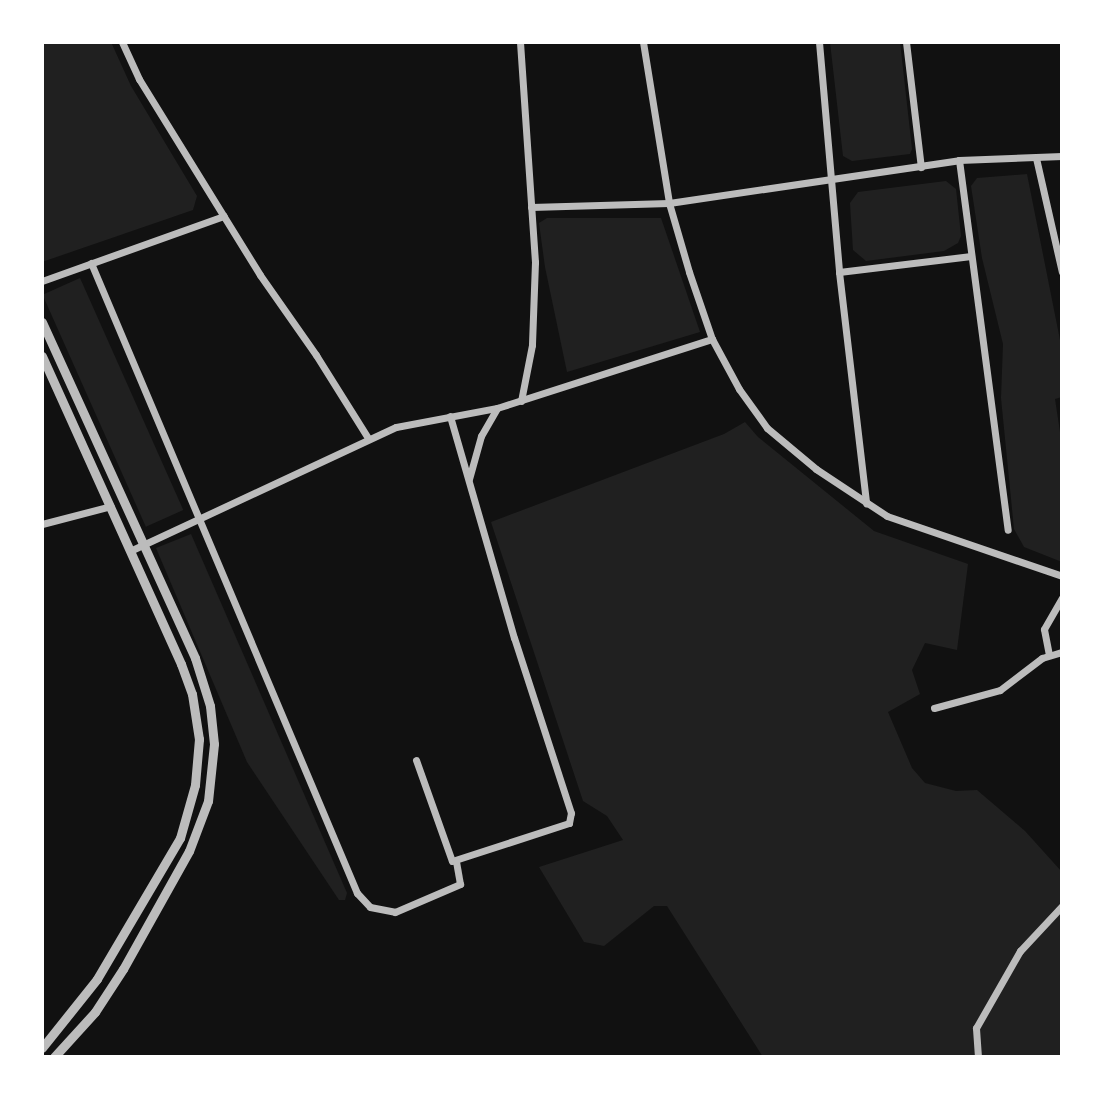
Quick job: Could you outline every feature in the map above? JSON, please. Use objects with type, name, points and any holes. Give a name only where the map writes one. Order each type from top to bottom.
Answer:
[{"type":"street","points":[[122,42],[139,79],[224,216],[368,438]]},
{"type":"street","points":[[520,42],[535,262],[532,345],[521,401]]},
{"type":"street","points":[[643,42],[669,203],[712,339],[739,389],[767,428],[816,469],[887,516],[1062,576]]},
{"type":"street","points":[[819,42],[839,272],[866,503]]},
{"type":"street","points":[[906,42],[921,167]]},
{"type":"street","points":[[531,207],[669,203],[959,160],[1062,156]]},
{"type":"street","points":[[1036,158],[1062,272]]},
{"type":"street","points":[[959,160],[1008,530]]},
{"type":"street","points":[[42,281],[224,216]]},
{"type":"street","points":[[839,272],[971,256]]},
{"type":"street","points":[[91,263],[357,893],[370,907],[395,912],[460,884],[456,861],[448,856],[416,760]]},
{"type":"street","points":[[42,322],[145,544],[204,681],[214,744],[212,780],[201,825],[189,851],[123,969],[95,1012],[54,1057]]},
{"type":"street","points":[[132,550],[368,438],[415,421],[497,408],[712,339]]},
{"type":"street","points":[[42,356],[132,550],[192,694],[199,739],[195,785],[180,838],[118,946],[64,1025],[42,1048]]},
{"type":"street","points":[[469,481],[481,436],[497,408]]},
{"type":"street","points":[[450,416],[514,638],[571,813],[569,823],[560,827],[456,861]]},
{"type":"street","points":[[42,524],[111,506]]},
{"type":"street","points":[[1049,655],[1044,629],[1062,598]]},
{"type":"street","points":[[934,708],[1000,690],[1049,655],[1062,652]]},
{"type":"street","points":[[978,1057],[976,1028],[1020,951],[1062,906]]},
{"type":"shaded area","points":[[42,42],[111,42],[131,86],[197,196],[193,210],[42,262]]},
{"type":"shaded area","points":[[830,42],[900,42],[912,149],[910,154],[852,161],[843,156]]},
{"type":"shaded area","points":[[1027,174],[1062,350],[1062,397],[1055,399],[1062,445],[1062,562],[1024,547],[1014,529],[1001,398],[1003,344],[982,258],[971,186],[977,178]]},
{"type":"shaded area","points":[[946,181],[956,189],[961,236],[958,243],[944,251],[866,261],[853,250],[850,203],[858,192]]},
{"type":"shaded area","points":[[547,218],[661,218],[700,332],[567,372],[539,223]]},
{"type":"shaded area","points":[[80,278],[183,510],[146,527],[43,295]]},
{"type":"shaded area","points":[[745,422],[758,437],[874,531],[968,564],[957,650],[925,643],[912,670],[920,694],[888,712],[912,768],[925,783],[956,791],[977,790],[1025,831],[1062,872],[1062,1057],[763,1057],[667,906],[654,906],[604,946],[584,942],[539,867],[623,840],[607,816],[583,801],[491,522],[724,434]]},
{"type":"shaded area","points":[[191,534],[347,893],[345,900],[339,900],[247,762],[156,548]]}]
